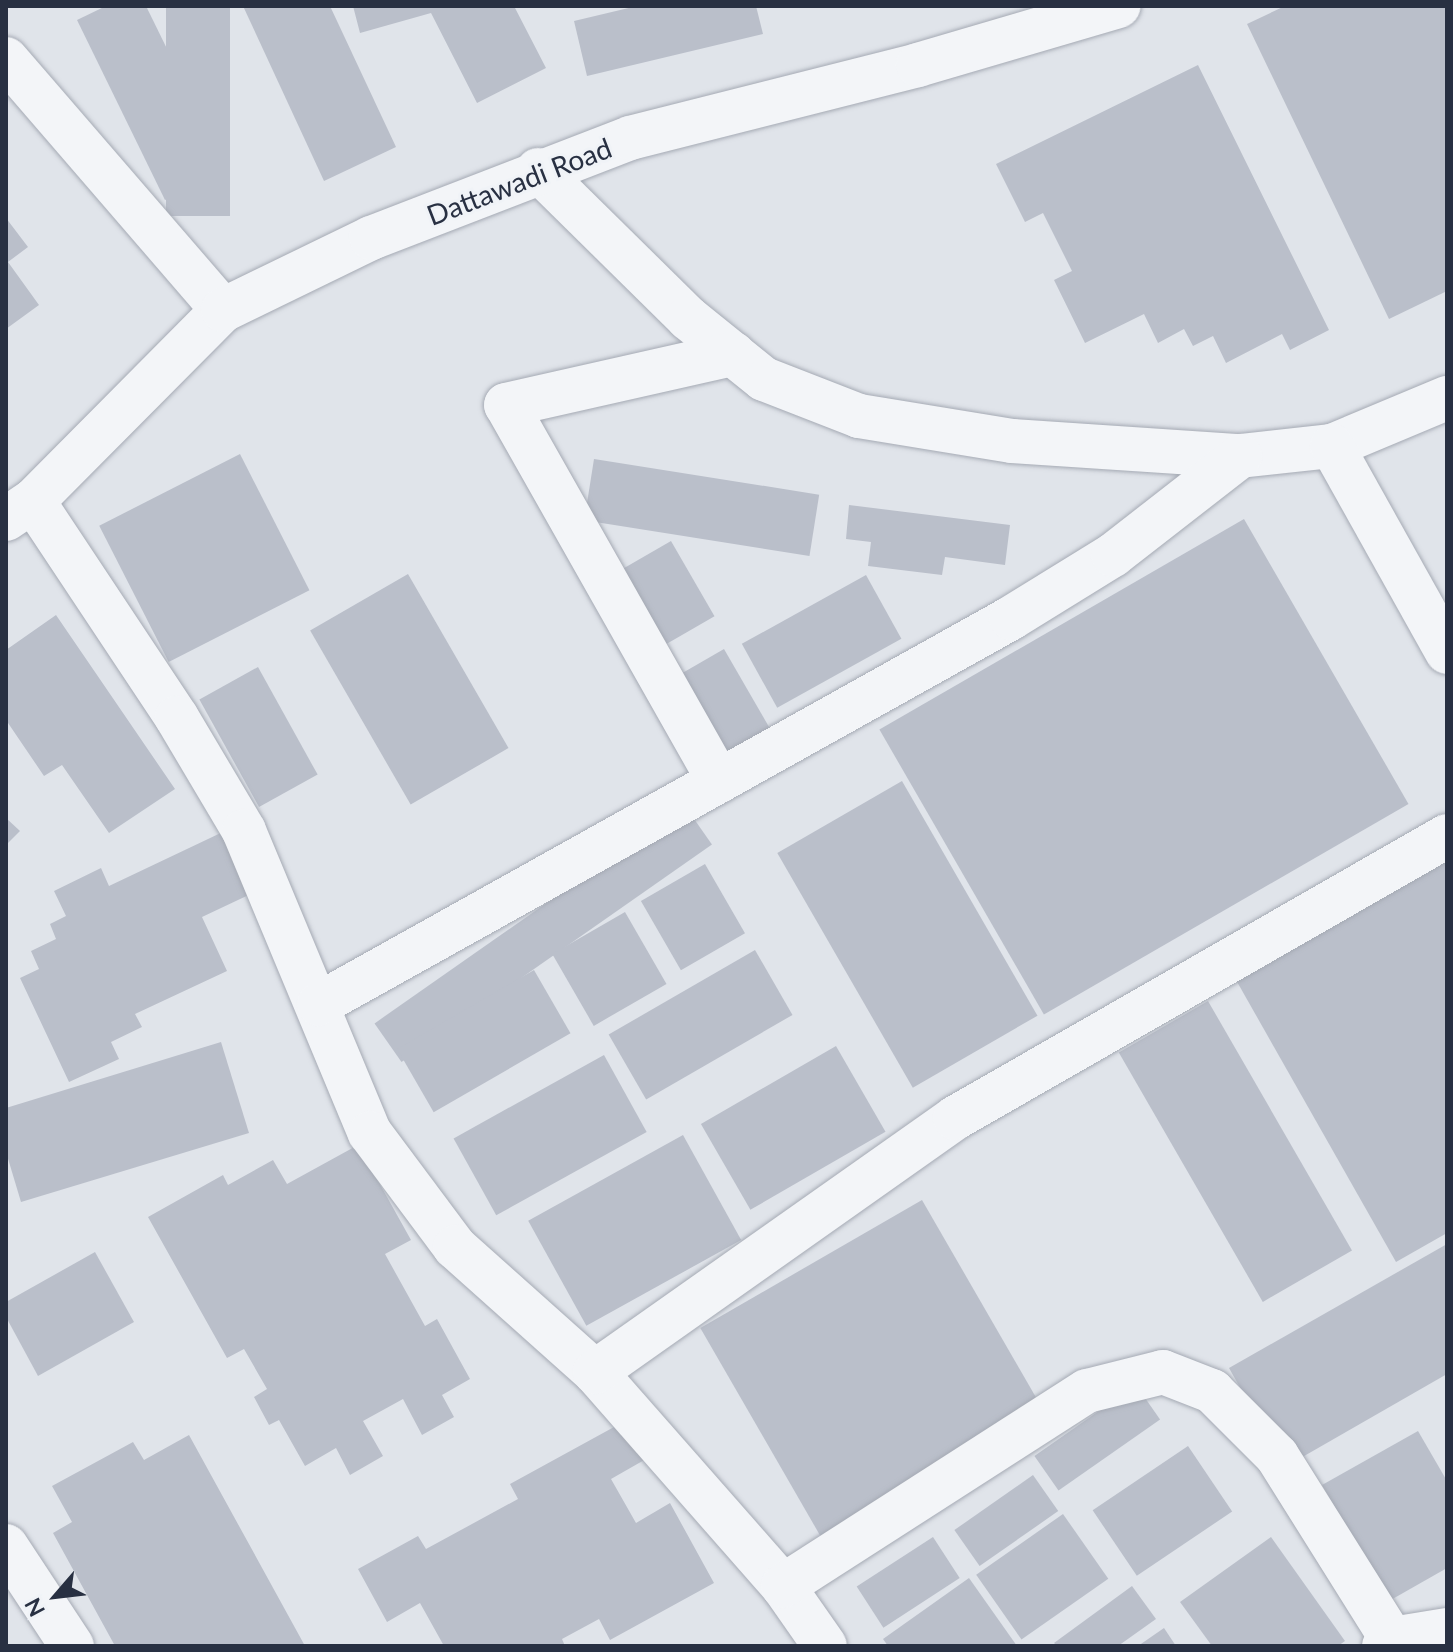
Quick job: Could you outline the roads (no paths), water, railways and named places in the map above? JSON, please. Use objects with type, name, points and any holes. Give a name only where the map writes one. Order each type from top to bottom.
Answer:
[{"type":"street","name":"Dattawadi Road","points":[[20,510],[223,310],[371,238],[538,170],[630,138],[918,65],[1118,6]]},
{"type":"street","points":[[6,59],[223,310]]},
{"type":"street","points":[[538,170],[688,318],[764,379],[859,416],[1012,441],[1240,456],[1332,446],[1447,398]]},
{"type":"street","points":[[719,781],[506,405],[733,354]]},
{"type":"street","points":[[1332,446],[1447,652]]},
{"type":"street","points":[[319,1004],[719,781],[1113,555],[1240,456]]},
{"type":"street","points":[[20,510],[177,718],[244,831],[319,1004],[370,1133],[455,1247],[595,1372],[783,1586],[825,1646]]},
{"type":"street","points":[[595,1372],[955,1118],[1447,836]]},
{"type":"street","points":[[783,1586],[1087,1391],[1163,1372],[1212,1391],[1277,1456],[1388,1642],[1447,1630]]},
{"type":"street","points":[[6,1546],[72,1646]]}]
